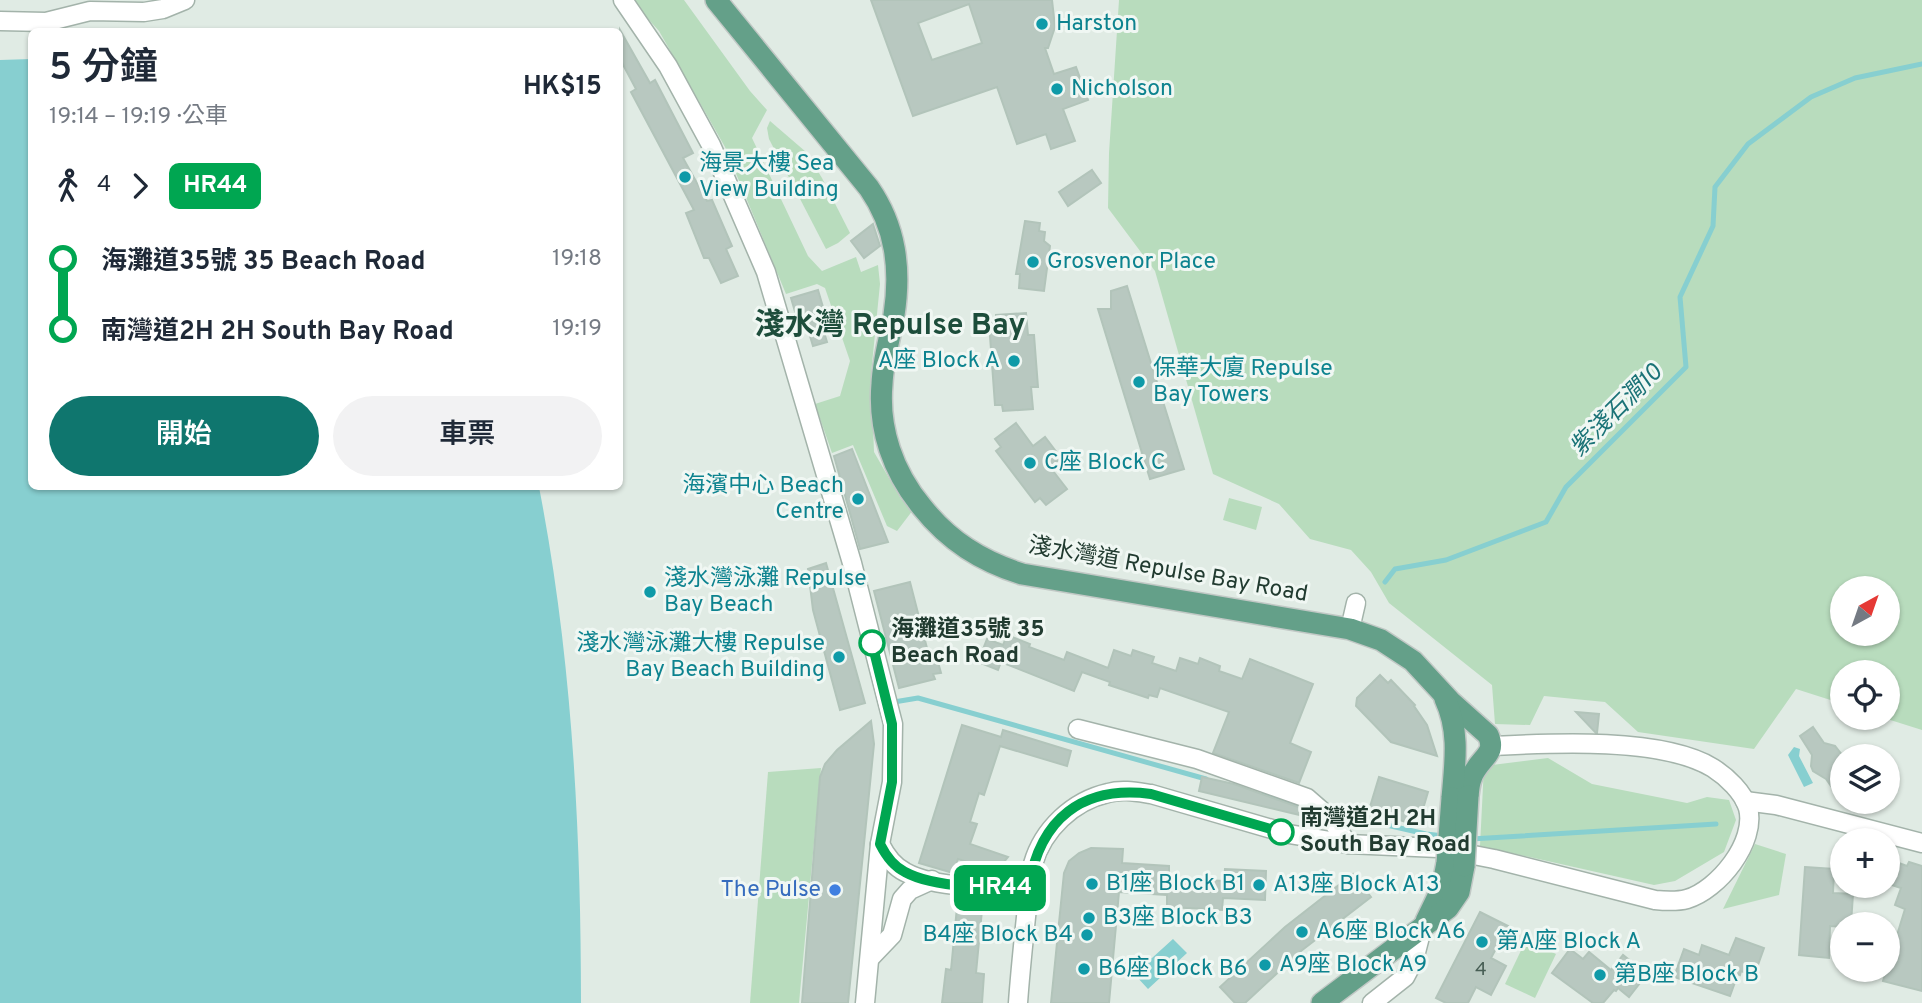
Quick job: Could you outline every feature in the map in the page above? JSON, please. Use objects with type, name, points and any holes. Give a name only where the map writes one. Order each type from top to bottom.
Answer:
[{"type":"main road","name":"淺水灣道 Repulse Bay Road","points":[[716,0],[869,188],[889,223],[896,254],[897,281],[894,315],[881,384],[884,429],[890,453],[901,477],[915,499],[943,532],[976,556],[1022,574],[1349,629],[1368,634],[1394,647],[1424,671],[1486,746],[1460,797]]},
{"type":"main road","name":"淺水灣道 Repulse Bay Road","points":[[1322,1003],[1422,929],[1453,902],[1461,884],[1455,864],[1460,797],[1456,744],[1452,716],[1439,688]]},
{"type":"main road","points":[[1468,727],[1479,728],[1486,746],[1467,762],[1462,760],[1456,744],[1459,734],[1468,727]]},
{"type":"street","points":[[0,20],[46,22],[90,11],[144,12],[163,9],[185,0]]},
{"type":"street","points":[[623,0],[668,66],[711,145],[770,285],[852,563],[892,724],[892,782],[880,844],[866,1003]]},
{"type":"street","points":[[1349,629],[1356,603]]},
{"type":"street","points":[[1078,729],[1196,759],[1307,798],[1320,807],[1344,838]]},
{"type":"street","points":[[1018,1003],[1029,886],[1039,848],[1059,819],[1076,806],[1109,792],[1151,794],[1289,834],[1438,848],[1494,859],[1655,900],[1672,901],[1702,893],[1718,881],[1745,841],[1749,818],[1745,801],[1735,787],[1713,768],[1677,754],[1572,743],[1486,746]]},
{"type":"street","points":[[1745,801],[1776,805],[1922,843]]},
{"type":"street","points":[[880,844],[887,856],[907,874],[988,888],[1029,886]]},
{"type":"street","points":[[870,958],[892,935],[902,900],[910,890],[932,880]]},
{"type":"street","points":[[1372,1003],[1405,977],[1414,960],[1422,929]]},
{"type":"green space","points":[[631,0],[684,0],[750,91],[767,110],[752,138],[808,256],[822,271],[856,257],[861,272],[878,265],[880,284],[871,374],[874,452],[901,499],[913,510],[897,531],[887,526],[853,445],[832,453],[815,404],[840,396],[850,361],[825,288],[817,284],[786,294],[725,147],[659,31]]},
{"type":"green space","points":[[1119,0],[1922,0],[1922,730],[1900,723],[1900,660],[1830,660],[1830,700],[1796,689],[1754,749],[1638,732],[1605,702],[1544,696],[1530,725],[1495,724],[1492,685],[1389,603],[1371,572],[1351,550],[1310,539],[1279,504],[1213,474],[1155,271],[1108,208]]},
{"type":"green space","points":[[770,121],[806,152],[850,233],[826,249],[769,139],[767,128]]},
{"type":"green space","points":[[1229,498],[1262,507],[1256,530],[1223,520]]},
{"type":"green space","points":[[1548,758],[1592,784],[1687,803],[1707,797],[1729,800],[1736,820],[1724,852],[1675,881],[1654,885],[1480,846],[1484,766]]},
{"type":"green space","points":[[821,768],[799,1003],[750,1003],[768,772]]},
{"type":"green space","points":[[1755,844],[1786,854],[1779,895],[1723,909]]},
{"type":"green space","points":[[1526,940],[1556,954],[1535,998],[1505,984]]},
{"type":"water","points":[[28,59],[28,490],[540,490],[567,679],[579,874],[581,1003],[0,1003],[0,60]]},
{"type":"water","points":[[1794,747],[1800,749],[1799,756],[1813,783],[1804,787],[1788,755]]},
{"type":"water","points":[[1173,939],[1187,953],[1148,989],[1136,976],[1136,956],[1152,958]]},
{"type":"building","points":[[871,0],[1052,0],[1055,27],[1048,48],[1045,48],[1054,74],[1076,67],[1088,100],[1063,109],[1075,141],[1051,149],[1046,134],[1017,144],[997,87],[913,116]],"holes":[[[969,4],[982,43],[932,60],[918,23]]]},
{"type":"building","name":"海景大樓 Sea View Building","points":[[623,35],[650,83],[655,80],[693,153],[683,158],[707,201],[712,200],[732,246],[726,249],[738,276],[721,283],[709,258],[704,258],[686,213],[694,210],[631,92],[636,89],[623,65]]},
{"type":"building","points":[[1092,170],[1101,183],[1068,206],[1059,192]]},
{"type":"building","name":"Grosvenor Place","points":[[1025,221],[1040,223],[1039,231],[1045,232],[1044,241],[1050,246],[1044,291],[1019,288],[1020,274],[1016,274]]},
{"type":"building","points":[[873,224],[880,246],[864,258],[851,241]]},
{"type":"building","name":"保華大廈 Repulse Bay Towers","points":[[1127,286],[1184,469],[1150,479],[1098,309],[1111,309],[1111,291]]},
{"type":"building","points":[[818,290],[823,307],[817,309],[827,342],[813,346],[803,313],[796,315],[791,298]]},
{"type":"building","name":"A座 Block A","points":[[1026,313],[1028,335],[1034,335],[1038,387],[1031,387],[1033,409],[1003,411],[1002,405],[995,405],[989,322],[996,321],[996,315]]},
{"type":"building","name":"C座 Block C","points":[[1016,423],[1033,446],[1045,437],[1061,458],[1050,467],[1067,489],[1046,505],[1040,498],[1035,502],[996,451],[1001,447],[995,439]]},
{"type":"building","name":"海濱中心 Beach Centre","points":[[852,449],[888,542],[860,549],[834,456]]},
{"type":"building","name":"淺水灣泳灘大樓 Repulse Bay Beach Building","points":[[826,563],[865,703],[840,710],[813,610],[808,569]]},
{"type":"building","points":[[910,582],[929,656],[936,655],[941,673],[933,674],[935,679],[899,688],[874,591]]},
{"type":"building","points":[[1007,635],[1030,644],[1029,647],[1064,660],[1067,652],[1108,668],[1114,650],[1131,656],[1133,650],[1154,657],[1152,663],[1176,671],[1180,658],[1198,664],[1200,658],[1220,666],[1219,671],[1242,679],[1250,659],[1313,684],[1290,743],[1311,752],[1299,783],[1213,753],[1229,712],[1160,688],[1157,697],[1149,695],[1148,698],[1109,685],[1110,682],[1082,672],[1074,691],[1001,662],[998,670],[978,662],[987,639],[1003,645]]},
{"type":"building","points":[[1380,675],[1388,683],[1391,680],[1415,705],[1427,725],[1437,756],[1391,742],[1356,706],[1357,698]]},
{"type":"building","points":[[1576,712],[1599,714],[1597,733],[1596,733]]},
{"type":"building","name":"The Pulse","points":[[871,721],[874,744],[848,1003],[802,1003],[820,777],[825,764],[837,750]]},
{"type":"building","points":[[962,725],[1001,737],[1003,730],[1071,751],[1067,766],[1000,746],[984,795],[979,793],[970,822],[977,824],[970,844],[1008,857],[994,874],[980,876],[983,867],[958,859],[953,873],[919,863]]},
{"type":"building","points":[[1813,727],[1824,743],[1830,745],[1830,785],[1813,771],[1812,755],[1800,736]]},
{"type":"building","points":[[1202,777],[1234,784],[1301,808],[1309,814],[1308,817],[1199,791]]},
{"type":"building","points":[[1379,777],[1428,792],[1418,826],[1369,810]]},
{"type":"building","points":[[1091,848],[1123,849],[1122,863],[1169,866],[1169,878],[1224,881],[1225,869],[1266,871],[1265,900],[1223,898],[1222,910],[1167,907],[1167,895],[1119,892],[1109,1003],[1051,1003],[1064,873],[1069,861]]},
{"type":"building","points":[[1909,862],[1922,866],[1922,991],[1887,982],[1900,982],[1900,925],[1905,909],[1895,905],[1900,898],[1900,863],[1907,866]]},
{"type":"building","points":[[1805,867],[1830,869],[1830,898],[1853,898],[1852,912],[1830,912],[1829,958],[1799,955]]},
{"type":"building","points":[[1353,874],[1371,897],[1301,951],[1245,1003],[1235,1003],[1220,987],[1285,927]]},
{"type":"building","points":[[957,907],[982,910],[976,973],[984,974],[982,1003],[942,1003],[946,969],[951,970]]},
{"type":"building","name":"第A座 Block A","points":[[1480,912],[1508,926],[1491,958],[1506,966],[1491,995],[1476,987],[1468,1003],[1446,1003],[1436,998]]},
{"type":"building","points":[[1736,938],[1764,948],[1754,976],[1741,971],[1730,996],[1674,977],[1684,949],[1699,955],[1702,945],[1729,955]]},
{"type":"building","name":"第B座 Block B","points":[[1570,949],[1583,959],[1589,952],[1611,970],[1623,955],[1647,974],[1629,997],[1618,988],[1603,1003],[1593,1003],[1552,973]]},
{"type":"waterway","name":"紫淺石澗10","points":[[1385,582],[1395,569],[1446,560],[1546,522],[1566,487],[1686,367],[1680,297],[1713,226],[1715,187],[1748,144],[1811,97],[1855,78],[1922,64]]},
{"type":"waterway","points":[[894,702],[918,698],[1206,779]]},
{"type":"waterway","points":[[1263,795],[1307,807]]},
{"type":"waterway","points":[[1334,813],[1444,836]]},
{"type":"waterway","points":[[1471,839],[1716,824]]},
{"type":"bus line","name":"HR44","points":[[872,643],[892,724],[892,782],[880,844],[891,862],[907,874],[988,888],[1029,886],[1039,848],[1059,819],[1076,806],[1109,792],[1151,794],[1281,832]]},
{"type":"place","name":"Harston","points":[[1042,24]]},
{"type":"place","name":"Nicholson","points":[[1057,89]]},
{"type":"place","name":"海景大樓 Sea View Building","points":[[685,177]]},
{"type":"place","name":"Grosvenor Place","points":[[1033,262]]},
{"type":"place","name":"A座 Block A","points":[[1014,361]]},
{"type":"place","name":"保華大廈 Repulse Bay Towers","points":[[1139,382]]},
{"type":"place","name":"C座 Block C","points":[[1030,463]]},
{"type":"place","name":"海濱中心 Beach Centre","points":[[858,499]]},
{"type":"place","name":"淺水灣泳灘 Repulse Bay Beach","points":[[650,592]]},
{"type":"place","name":"海灘道35號 35 Beach Road","points":[[872,643]]},
{"type":"place","name":"淺水灣泳灘大樓 Repulse Bay Beach Building","points":[[839,657]]},
{"type":"place","name":"南灣道2H 2H South Bay Road","points":[[1281,832]]},
{"type":"place","name":"B1座 Block B1","points":[[1092,884]]},
{"type":"place","name":"A13座 Block A13","points":[[1259,885]]},
{"type":"place","name":"The Pulse","points":[[835,890]]},
{"type":"place","name":"B3座 Block B3","points":[[1089,918]]},
{"type":"place","name":"A6座 Block A6","points":[[1302,932]]},
{"type":"place","name":"B4座 Block B4","points":[[1087,935]]},
{"type":"place","name":"第A座 Block A","points":[[1482,942]]},
{"type":"place","name":"A9座 Block A9","points":[[1265,965]]},
{"type":"place","name":"B6座 Block B6","points":[[1084,969]]},
{"type":"place","name":"第B座 Block B","points":[[1600,975]]},
{"type":"district","name":"淺水灣 Repulse Bay","points":[[890,326]]}]
